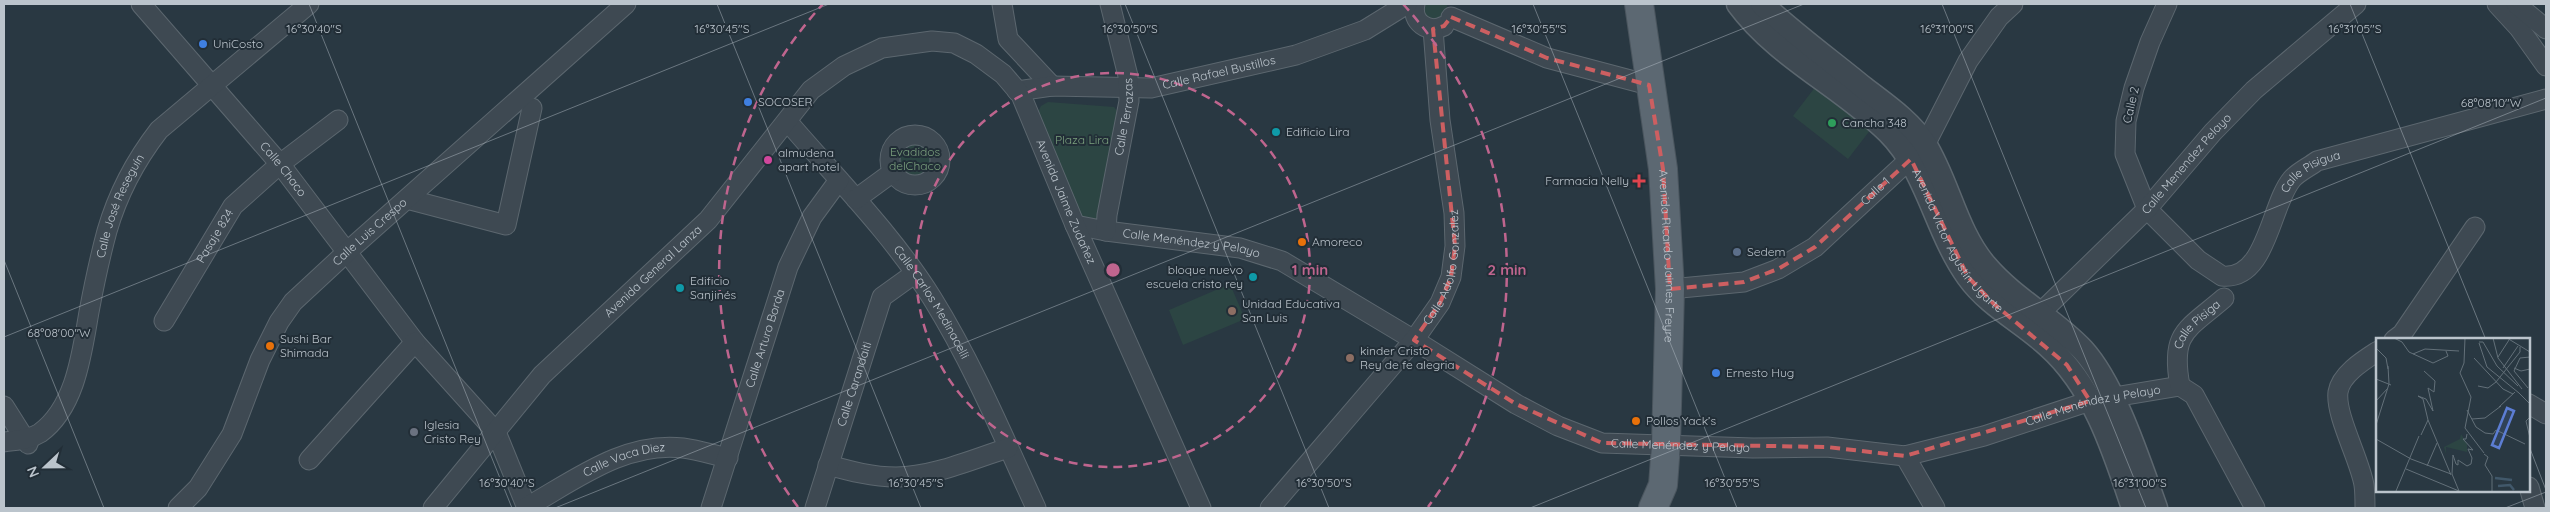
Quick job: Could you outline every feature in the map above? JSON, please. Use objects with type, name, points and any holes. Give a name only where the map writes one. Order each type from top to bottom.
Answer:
[{"type":"main road","name":"Avenida Ricardo Jaimes Freyre","points":[[1639,4],[1649,85],[1663,169],[1670,289],[1666,445],[1663,485],[1653,508]]},
{"type":"street","name":"Calle Chaco","points":[[141,4],[280,164],[348,251],[415,342],[496,432],[527,508]]},
{"type":"street","name":"Calle José Reseguín","points":[[4,442],[27,442],[41,432],[53,419],[76,379],[83,356],[89,312],[107,230],[120,194],[140,155],[159,130],[309,4]]},
{"type":"street","name":"Calle Luis Crespo","points":[[178,508],[198,488],[232,434],[260,360],[279,322],[294,302],[348,251],[626,4]]},
{"type":"street","points":[[1002,4],[1008,39],[1052,86]]},
{"type":"street","name":"Calle Terrazas","points":[[1106,231],[1107,215],[1129,101],[1128,76],[1110,4]]},
{"type":"street","name":"Calle Rafael Bustillos","points":[[1017,91],[1052,86],[1151,88],[1296,56],[1365,30],[1408,4]]},
{"type":"street","points":[[1414,4],[1414,12],[1418,22],[1433,29],[1444,26],[1452,10],[1546,58],[1649,85]]},
{"type":"street","name":"Avenida Víctor Agustín Ugarte","points":[[1738,4],[1760,30],[1888,132],[1918,152],[1970,243],[1986,266],[2004,284],[2084,352],[2101,399],[2133,508]]},
{"type":"street","name":"Avenida Víctor Agustín Ugarte","points":[[1762,4],[1910,126],[1949,242],[1968,277],[1994,304],[2047,345],[2101,399],[2156,508]]},
{"type":"street","name":"Calle 1","points":[[1670,289],[1744,282],[1778,269],[1815,247],[1918,152],[1968,61],[1999,17],[2014,4]]},
{"type":"street","name":"Calle 2","points":[[2147,209],[2129,168],[2124,141],[2134,88],[2150,42],[2168,4]]},
{"type":"street","name":"Calle Menendez Pelayo","points":[[2025,329],[2147,209],[2213,132],[2254,90],[2356,4]]},
{"type":"street","points":[[2497,4],[2519,28],[2546,66]]},
{"type":"street","points":[[2516,4],[2546,29]]},
{"type":"street","name":"Calle Adolfo Gonzalez","points":[[1270,508],[1414,340],[1440,303],[1451,277],[1455,246],[1454,213],[1440,120],[1433,29]]},
{"type":"street","name":"Avenida Jaime Zudañez","points":[[882,48],[921,42],[954,42],[992,65],[1017,91],[1029,112],[1075,225],[1201,508]]},
{"type":"street","name":"Avenida General Lanza","points":[[433,508],[542,375],[708,220],[788,122],[796,109],[822,80],[844,66],[882,48]]},
{"type":"street","name":"Calle Pisigua","points":[[2147,209],[2198,260],[2222,276],[2234,275],[2248,266],[2261,249],[2282,196],[2292,179],[2317,161],[2546,99]]},
{"type":"street","points":[[407,199],[506,225],[532,108]]},
{"type":"street","name":"Pasaje 824","points":[[164,321],[233,206],[280,164],[338,120]]},
{"type":"street","name":"Calle Carlos Medinacelli","points":[[788,122],[856,199],[914,274],[952,333],[1036,508]]},
{"type":"street","points":[[856,199],[893,172]]},
{"type":"street","name":"Calle Arturo Borda","points":[[711,508],[791,260],[812,218],[839,180]]},
{"type":"street","name":"Calle Menéndez y Pelayo","points":[[1075,225],[1106,231],[1240,248],[1282,261],[1516,404],[1558,426],[1602,442],[1753,448],[1827,447],[1905,456],[1984,436],[2101,399],[2180,386]]},
{"type":"street","points":[[2402,338],[2475,227]]},
{"type":"street","name":"Calle Carandaiti","points":[[815,508],[882,297],[914,274]]},
{"type":"street","name":"Calle Pisiga","points":[[2180,386],[2175,361],[2183,333],[2224,298]]},
{"type":"street","points":[[309,460],[415,342]]},
{"type":"street","points":[[2365,508],[2364,485],[2341,411],[2338,392],[2343,381],[2358,364],[2376,352]]},
{"type":"street","points":[[2180,386],[2194,395],[2255,508]]},
{"type":"street","points":[[2530,405],[2546,414]]},
{"type":"street","points":[[4,406],[27,442]]},
{"type":"street","name":"Calle Vaca Diez","points":[[527,508],[595,468],[622,455],[650,449],[682,448],[728,458]]},
{"type":"street","points":[[828,465],[869,475],[897,477],[936,471],[1008,448]]},
{"type":"street","points":[[1905,456],[1935,508]]},
{"type":"street","points":[[2530,490],[2535,508]]},
{"type":"highlighted area","points":[[1451,17],[1547,58],[1649,85],[1663,169],[1670,289],[1744,282],[1778,269],[1815,247],[1911,159],[1968,277],[1994,304],[2067,365],[2090,401],[1905,456],[1827,447],[1602,443],[1516,404],[1414,340],[1440,303],[1451,277],[1455,246],[1433,29],[1444,26]]},
{"type":"green space","points":[[1420,4],[1447,4],[1446,18],[1428,23]]},
{"type":"green space","name":"Cancha 348","points":[[1816,86],[1871,129],[1848,159],[1793,116]]},
{"type":"green space","name":"Plaza Lira","points":[[1048,102],[1114,107],[1123,118],[1101,215],[1095,220],[1076,217],[1037,114],[1041,106]]},
{"type":"green space","name":"Evadidos delChaco","points":[[915,140],[928,146],[934,159],[928,172],[915,178],[902,172],[896,159],[902,146]]},
{"type":"green space","points":[[1230,284],[1245,319],[1183,345],[1169,310]]},
{"type":"place","name":"UniCosto","points":[[203,44]]},
{"type":"place","name":"SOCOSER","points":[[748,102]]},
{"type":"place","name":"Cancha 348","points":[[1832,123]]},
{"type":"place","name":"Edificio Lira","points":[[1276,132]]},
{"type":"place","name":"almudena apart hotel","points":[[768,160]]},
{"type":"place","name":"Farmacia Nelly","points":[[1639,181]]},
{"type":"place","name":"Amoreco","points":[[1302,242]]},
{"type":"place","name":"Sedem","points":[[1737,252]]},
{"type":"place","name":"bloque nuevo escuela cristo rey","points":[[1253,277]]},
{"type":"place","name":"Edificio Sanjinés","points":[[680,288]]},
{"type":"place","name":"Unidad Educativa San Luis","points":[[1232,311]]},
{"type":"place","name":"Sushi Bar Shimada","points":[[270,346]]},
{"type":"place","name":"kinder Cristo Rey de fe alegria","points":[[1350,358]]},
{"type":"place","name":"Ernesto Hug","points":[[1716,373]]},
{"type":"place","name":"Pollos Yack’s","points":[[1636,421]]},
{"type":"place","name":"Iglesia Cristo Rey","points":[[414,432]]}]
